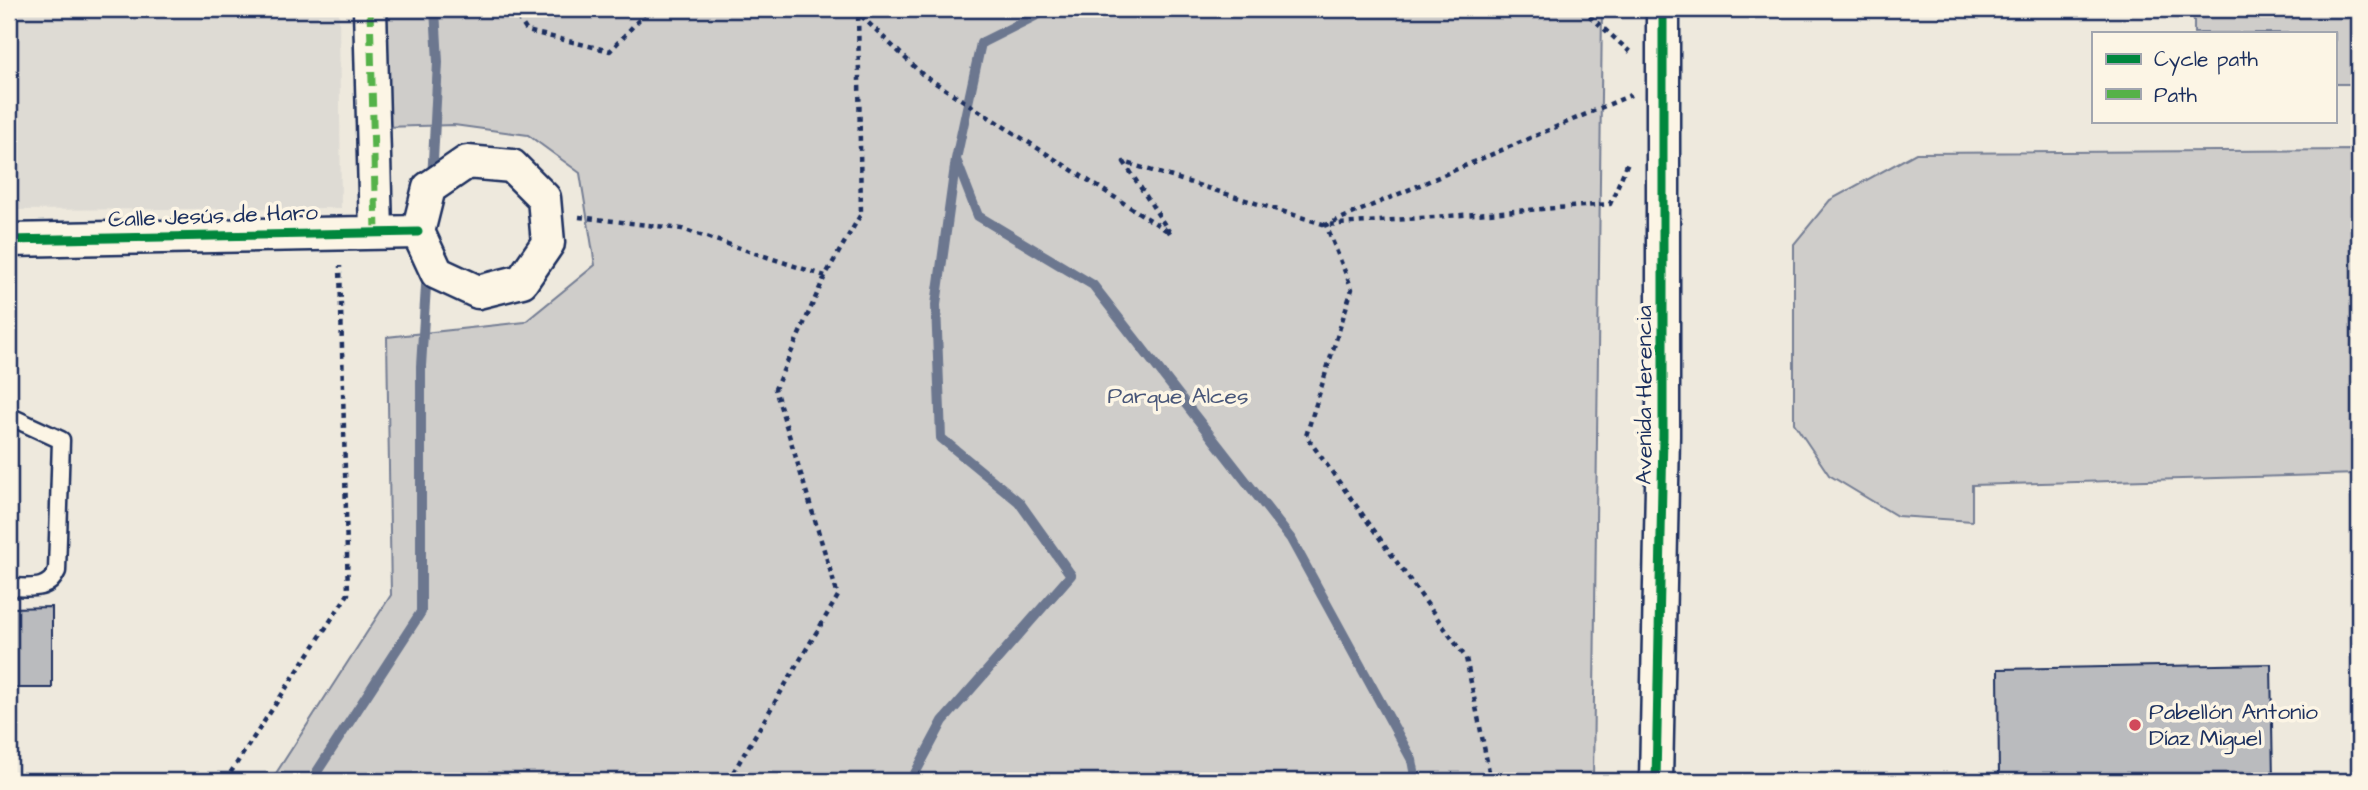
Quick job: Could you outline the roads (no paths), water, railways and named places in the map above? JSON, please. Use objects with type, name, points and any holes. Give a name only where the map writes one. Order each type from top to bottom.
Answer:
[{"type":"street","points":[[370,9],[376,231]]},
{"type":"street","name":"Avenida Herencia","points":[[1657,781],[1664,436],[1664,9]]},
{"type":"street","points":[[467,162],[512,166],[544,198],[548,243],[522,281],[478,292],[437,273],[418,232],[429,188],[467,162]]},
{"type":"street","name":"Calle Jesús de Haro","points":[[9,240],[339,231],[418,232]]},
{"type":"lane","points":[[9,416],[61,440],[57,571],[52,581],[42,587],[9,587]]},
{"type":"waterway","points":[[432,181],[438,62],[435,9]]},
{"type":"waterway","points":[[911,781],[943,721],[1071,575],[1019,502],[941,438],[936,305],[956,159],[981,43],[1049,9]]},
{"type":"waterway","points":[[957,162],[978,216],[1093,285],[1291,539],[1412,760],[1416,781]]},
{"type":"waterway","points":[[311,781],[421,612],[421,366],[427,270]]},
{"type":"place","name":"Pabellón Antonio Díaz Miguel","points":[[2135,725]]},
{"type":"park label","name":"Parque Alces","points":[[1178,396]]}]
